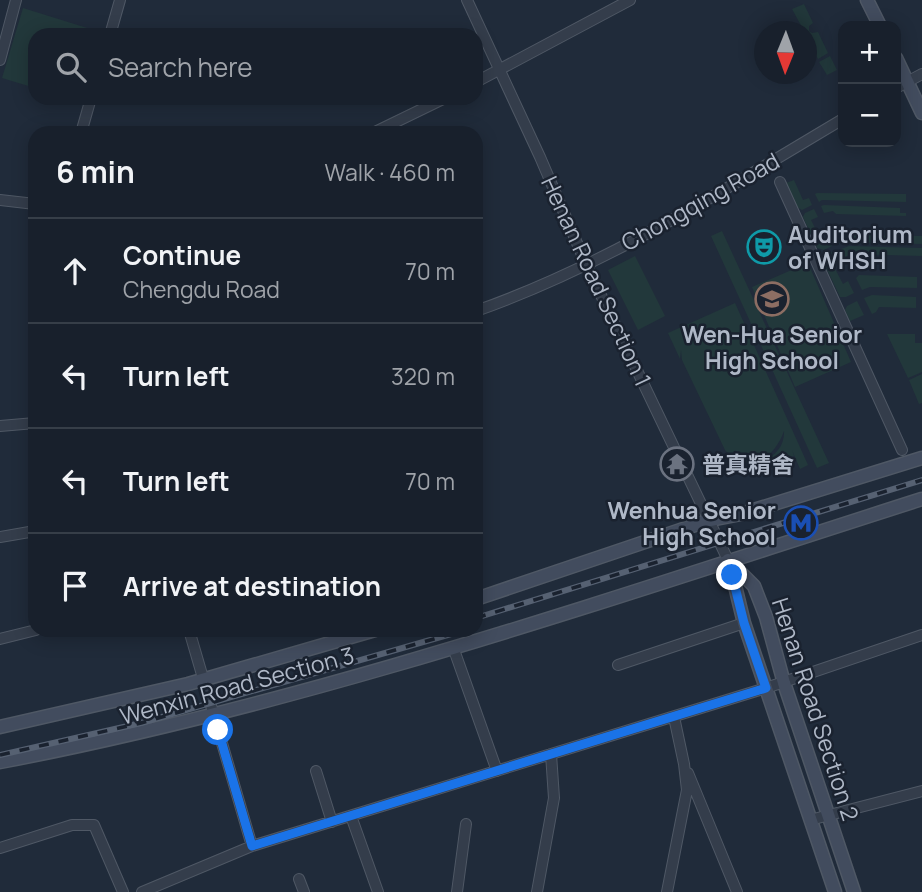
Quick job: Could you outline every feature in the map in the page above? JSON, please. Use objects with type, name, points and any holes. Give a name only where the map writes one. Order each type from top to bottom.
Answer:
[{"type":"main road","points":[[867,0],[878,21]]},
{"type":"main road","points":[[901,85],[922,113]]},
{"type":"main road","points":[[483,597],[710,520],[741,514],[922,458]]},
{"type":"main road","name":"Wenxin Road Section 3","points":[[0,762],[65,750],[214,715],[453,647],[922,499]]},
{"type":"main road","name":"Henan Road Section 2","points":[[729,560],[744,623],[835,892]]},
{"type":"main road","name":"Henan Road Section 2","points":[[729,560],[754,586],[766,617],[784,682],[854,892]]},
{"type":"main road","name":"Wenxin Road Section 3","points":[[0,727],[203,679],[350,637]]},
{"type":"street","points":[[0,60],[16,0]]},
{"type":"street","points":[[112,28],[120,0]]},
{"type":"street","name":"Henan Road Section 1","points":[[467,0],[480,28]]},
{"type":"street","points":[[483,79],[630,0]]},
{"type":"street","name":"Henan Road Section 1","points":[[483,36],[586,264],[729,560]]},
{"type":"street","points":[[901,85],[922,74]]},
{"type":"street","points":[[82,126],[89,105]]},
{"type":"street","points":[[387,126],[430,105]]},
{"type":"street","name":"Chongqing Road","points":[[483,307],[586,264],[657,228],[838,122]]},
{"type":"street","points":[[780,182],[861,349],[902,450]]},
{"type":"street","points":[[0,200],[28,203]]},
{"type":"street","points":[[0,426],[28,424]]},
{"type":"street","points":[[0,537],[28,532]]},
{"type":"street","points":[[618,665],[744,623]]},
{"type":"street","points":[[0,639],[28,632]]},
{"type":"street","points":[[142,892],[252,846],[674,717],[922,635]]},
{"type":"street","points":[[191,637],[252,846]]},
{"type":"street","points":[[453,647],[497,771]]},
{"type":"street","points":[[667,892],[687,790],[674,717]]},
{"type":"street","points":[[537,892],[554,798],[551,754]]},
{"type":"street","points":[[684,764],[737,892]]},
{"type":"street","points":[[316,771],[332,822]]},
{"type":"street","points":[[810,820],[922,791]]},
{"type":"street","points":[[351,816],[378,892]]},
{"type":"street","points":[[457,892],[466,824]]},
{"type":"street","points":[[0,848],[72,825],[94,825],[123,892]]},
{"type":"street","points":[[299,879],[304,892]]},
{"type":"green space","points":[[804,4],[812,21],[799,21],[792,9]]},
{"type":"green space","points":[[23,8],[87,28],[28,28],[28,86],[2,78]]},
{"type":"green space","points":[[817,32],[818,32],[828,53],[818,59]]},
{"type":"green space","points":[[830,56],[837,70],[827,75],[819,62]]},
{"type":"green space","points":[[794,180],[803,200],[809,198],[812,205],[802,210],[797,207],[786,183]]},
{"type":"green space","points":[[815,194],[906,194],[906,202],[819,202]]},
{"type":"green space","points":[[821,206],[900,208],[900,213],[906,213],[906,216],[836,214],[833,211],[824,213]]},
{"type":"green space","points":[[814,209],[818,217],[811,220],[821,240],[828,239],[832,246],[824,250],[817,248],[803,217]]},
{"type":"green space","points":[[722,231],[829,463],[817,468],[711,236]]},
{"type":"green space","points":[[837,235],[922,236],[922,244],[838,244]]},
{"type":"green space","points":[[849,246],[922,248],[922,256],[851,254],[845,257],[841,249]]},
{"type":"green space","points":[[834,251],[838,259],[832,263],[843,284],[848,281],[854,293],[846,297],[840,297],[823,261],[826,255]]},
{"type":"green space","points":[[635,256],[665,316],[638,330],[608,270]]},
{"type":"green space","points":[[808,263],[851,362],[795,387],[752,287]]},
{"type":"green space","points":[[859,275],[917,277],[917,288],[870,287],[862,290],[856,278]]},
{"type":"green space","points":[[872,295],[916,297],[916,308],[879,307],[872,314],[864,298]]},
{"type":"green space","points":[[857,301],[864,315],[850,321],[845,310]]},
{"type":"green space","points":[[735,303],[808,465],[800,469],[792,450],[794,456],[758,466],[757,463],[777,452],[784,431],[774,449],[759,461],[743,462],[725,450],[682,360],[681,350],[680,359],[668,333]]},
{"type":"green space","points":[[887,334],[915,334],[915,343],[922,343],[922,372],[908,378]]},
{"type":"green space","points":[[922,374],[922,403],[919,404],[909,380]]},
{"type":"railway","points":[[483,616],[922,480]]},
{"type":"railway","points":[[0,755],[141,723],[441,637]]},
{"type":"place","name":"Auditorium of WHSH","points":[[764,247]]},
{"type":"place","name":"Wen-Hua Senior High School","points":[[772,299]]},
{"type":"place","name":"普真精舍","points":[[677,464]]},
{"type":"place","name":"Wenhua Senior High School","points":[[801,523]]},
{"type":"route","points":[[218,730],[252,846],[766,688],[744,623],[732,575]]}]
